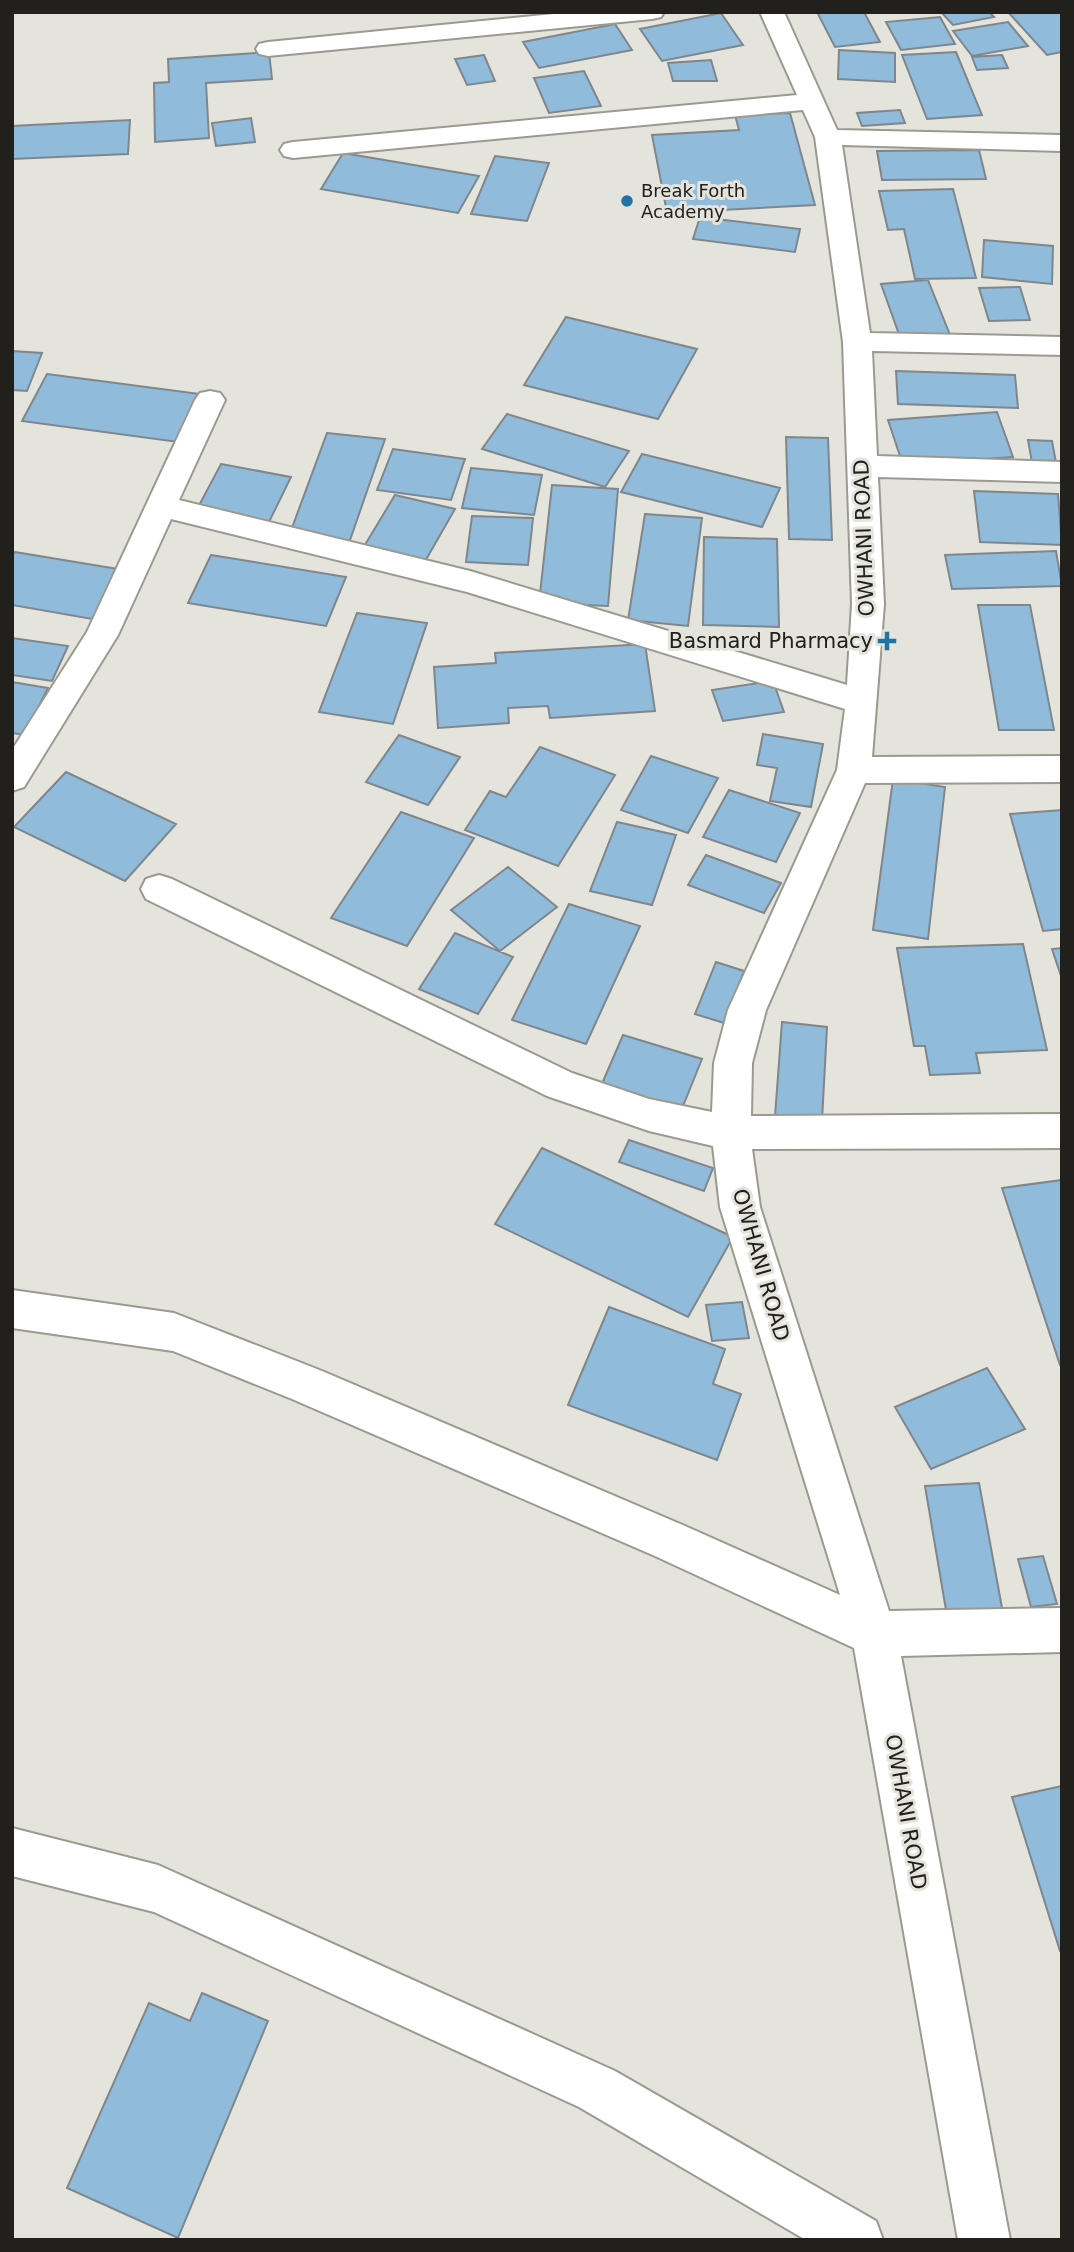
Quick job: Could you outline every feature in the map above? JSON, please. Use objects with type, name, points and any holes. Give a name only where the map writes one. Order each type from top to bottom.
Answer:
[{"type":"street","points":[[268,49],[652,12]]},
{"type":"street","name":"OWHANI ROAD","points":[[772,12],[828,136],[857,342],[868,604],[862,702],[854,770],[747,1010],[733,1063],[731,1133],[740,1207],[874,1634],[984,2240]]},
{"type":"street","points":[[292,150],[813,101]]},
{"type":"street","points":[[828,136],[1062,144]]},
{"type":"street","points":[[857,342],[1062,346]]},
{"type":"street","points":[[12,778],[102,635],[210,400]]},
{"type":"street","points":[[862,466],[1062,472]]},
{"type":"street","points":[[163,507],[470,582],[862,702]]},
{"type":"street","points":[[854,770],[1062,769]]},
{"type":"street","points":[[159,889],[560,1085],[649,1115],[731,1133],[1062,1131]]},
{"type":"street","points":[[12,1309],[174,1332],[307,1385],[658,1535],[874,1634],[1062,1630]]},
{"type":"street","points":[[12,1852],[158,1889],[597,2089],[857,2240]]},
{"type":"building","points":[[817,12],[864,12],[880,42],[835,47]]},
{"type":"building","points":[[941,12],[989,12],[994,17],[953,25]]},
{"type":"building","points":[[1008,12],[1062,12],[1062,52],[1047,55]]},
{"type":"building","points":[[721,13],[743,45],[662,61],[640,29]]},
{"type":"building","points":[[940,17],[955,44],[901,50],[886,22]]},
{"type":"building","points":[[1008,22],[1028,46],[972,56],[953,31]]},
{"type":"building","points":[[615,24],[632,50],[539,68],[523,42]]},
{"type":"building","points":[[839,50],[895,53],[895,82],[838,79]]},
{"type":"building","points":[[269,52],[272,79],[206,83],[209,138],[155,142],[154,83],[169,82],[168,59]]},
{"type":"building","points":[[956,52],[982,115],[927,119],[902,55]]},
{"type":"building","points":[[484,55],[495,81],[467,85],[455,59]]},
{"type":"building","points":[[1002,55],[1008,68],[977,70],[972,57]]},
{"type":"building","points":[[711,60],[717,81],[673,81],[668,63]]},
{"type":"building","points":[[584,71],[601,106],[549,113],[534,78]]},
{"type":"building","points":[[900,110],[905,123],[862,126],[857,113]]},
{"type":"building","points":[[790,113],[815,205],[667,213],[652,135],[739,130],[735,115]]},
{"type":"building","points":[[251,118],[255,142],[216,146],[212,123]]},
{"type":"building","points":[[130,120],[128,154],[12,159],[12,126]]},
{"type":"building","points":[[979,150],[986,179],[882,180],[877,151]]},
{"type":"building","points":[[343,153],[479,176],[458,213],[321,189]]},
{"type":"building","points":[[495,156],[549,163],[527,221],[471,214]]},
{"type":"building","points":[[953,189],[976,278],[915,279],[904,229],[888,230],[879,191]]},
{"type":"building","points":[[700,217],[800,229],[795,252],[693,239]]},
{"type":"building","points":[[984,240],[1053,246],[1052,284],[982,277]]},
{"type":"building","points":[[928,280],[950,335],[901,340],[881,284]]},
{"type":"building","points":[[1020,287],[1030,320],[989,321],[979,288]]},
{"type":"building","points":[[566,317],[697,349],[658,419],[524,385]]},
{"type":"building","points":[[12,351],[42,353],[27,391],[12,390]]},
{"type":"building","points":[[896,371],[1015,375],[1018,408],[898,404]]},
{"type":"building","points":[[47,374],[200,394],[178,442],[22,421]]},
{"type":"building","points":[[997,412],[1013,457],[903,465],[888,420]]},
{"type":"building","points":[[507,414],[629,451],[605,487],[482,449]]},
{"type":"building","points":[[327,433],[385,439],[349,543],[289,536]]},
{"type":"building","points":[[786,437],[828,438],[832,540],[789,539]]},
{"type":"building","points":[[1028,440],[1052,441],[1057,468],[1033,468]]},
{"type":"building","points":[[393,449],[465,459],[451,500],[377,490]]},
{"type":"building","points":[[642,454],[780,488],[762,527],[621,492]]},
{"type":"building","points":[[221,464],[291,477],[268,524],[196,511]]},
{"type":"building","points":[[471,468],[542,475],[534,515],[462,508]]},
{"type":"building","points":[[552,485],[618,489],[608,606],[539,603]]},
{"type":"building","points":[[974,491],[1058,494],[1062,545],[980,542]]},
{"type":"building","points":[[395,495],[455,509],[424,563],[363,548]]},
{"type":"building","points":[[645,514],[702,518],[688,626],[628,620]]},
{"type":"building","points":[[472,516],[533,518],[528,565],[466,562]]},
{"type":"building","points":[[704,537],[777,539],[779,627],[703,625]]},
{"type":"building","points":[[1056,551],[1062,586],[952,589],[945,555]]},
{"type":"building","points":[[15,552],[118,569],[92,619],[12,605],[12,556]]},
{"type":"building","points":[[211,555],[346,577],[326,626],[188,603]]},
{"type":"building","points":[[978,605],[1030,605],[1054,730],[999,730]]},
{"type":"building","points":[[357,613],[427,623],[393,724],[319,712]]},
{"type":"building","points":[[12,638],[68,646],[52,681],[12,675]]},
{"type":"building","points":[[645,644],[655,711],[550,718],[548,706],[508,708],[509,723],[438,728],[434,667],[496,663],[495,653]]},
{"type":"building","points":[[773,681],[784,712],[723,721],[712,690]]},
{"type":"building","points":[[12,682],[48,688],[24,735],[12,733]]},
{"type":"building","points":[[763,734],[823,744],[811,807],[770,801],[777,768],[757,765]]},
{"type":"building","points":[[399,735],[460,757],[428,805],[366,782]]},
{"type":"building","points":[[540,747],[615,775],[558,866],[465,830],[490,791],[506,797]]},
{"type":"building","points":[[651,756],[718,778],[688,833],[621,810]]},
{"type":"building","points":[[66,772],[176,824],[125,881],[14,827]]},
{"type":"building","points":[[893,779],[945,787],[928,939],[873,930]]},
{"type":"building","points":[[729,790],[800,813],[776,862],[703,837]]},
{"type":"building","points":[[1062,810],[1062,929],[1043,931],[1010,814]]},
{"type":"building","points":[[401,812],[474,838],[407,946],[331,918]]},
{"type":"building","points":[[617,822],[676,835],[652,905],[590,891]]},
{"type":"building","points":[[706,855],[781,883],[764,913],[688,885]]},
{"type":"building","points":[[508,867],[557,907],[500,951],[451,910]]},
{"type":"building","points":[[569,904],[640,926],[586,1044],[512,1020]]},
{"type":"building","points":[[455,933],[513,957],[478,1014],[419,989]]},
{"type":"building","points":[[1023,944],[1047,1050],[976,1053],[980,1073],[930,1075],[925,1046],[914,1046],[897,948]]},
{"type":"building","points":[[1062,948],[1062,979],[1052,949]]},
{"type":"building","points":[[716,962],[744,971],[724,1023],[695,1014]]},
{"type":"building","points":[[782,1022],[827,1027],[822,1121],[775,1116]]},
{"type":"building","points":[[623,1035],[702,1059],[681,1111],[601,1086]]},
{"type":"building","points":[[629,1140],[713,1168],[704,1191],[619,1162]]},
{"type":"building","points":[[542,1148],[733,1237],[688,1317],[495,1224]]},
{"type":"building","points":[[1062,1180],[1062,1365],[1060,1365],[1002,1188]]},
{"type":"building","points":[[742,1302],[749,1338],[712,1341],[706,1305]]},
{"type":"building","points":[[609,1307],[725,1349],[713,1384],[741,1394],[717,1460],[568,1405]]},
{"type":"building","points":[[987,1368],[1025,1429],[931,1469],[895,1407]]},
{"type":"building","points":[[979,1483],[1003,1613],[947,1616],[925,1486]]},
{"type":"building","points":[[1043,1556],[1057,1604],[1031,1607],[1018,1559]]},
{"type":"building","points":[[1062,1786],[1062,1951],[1060,1951],[1012,1797]]},
{"type":"building","points":[[202,1993],[268,2021],[178,2238],[67,2188],[149,2003],[190,2021]]},
{"type":"place","name":"Break Forth Academy","points":[[627,201]]},
{"type":"place","name":"Basmard Pharmacy","points":[[887,641]]}]
